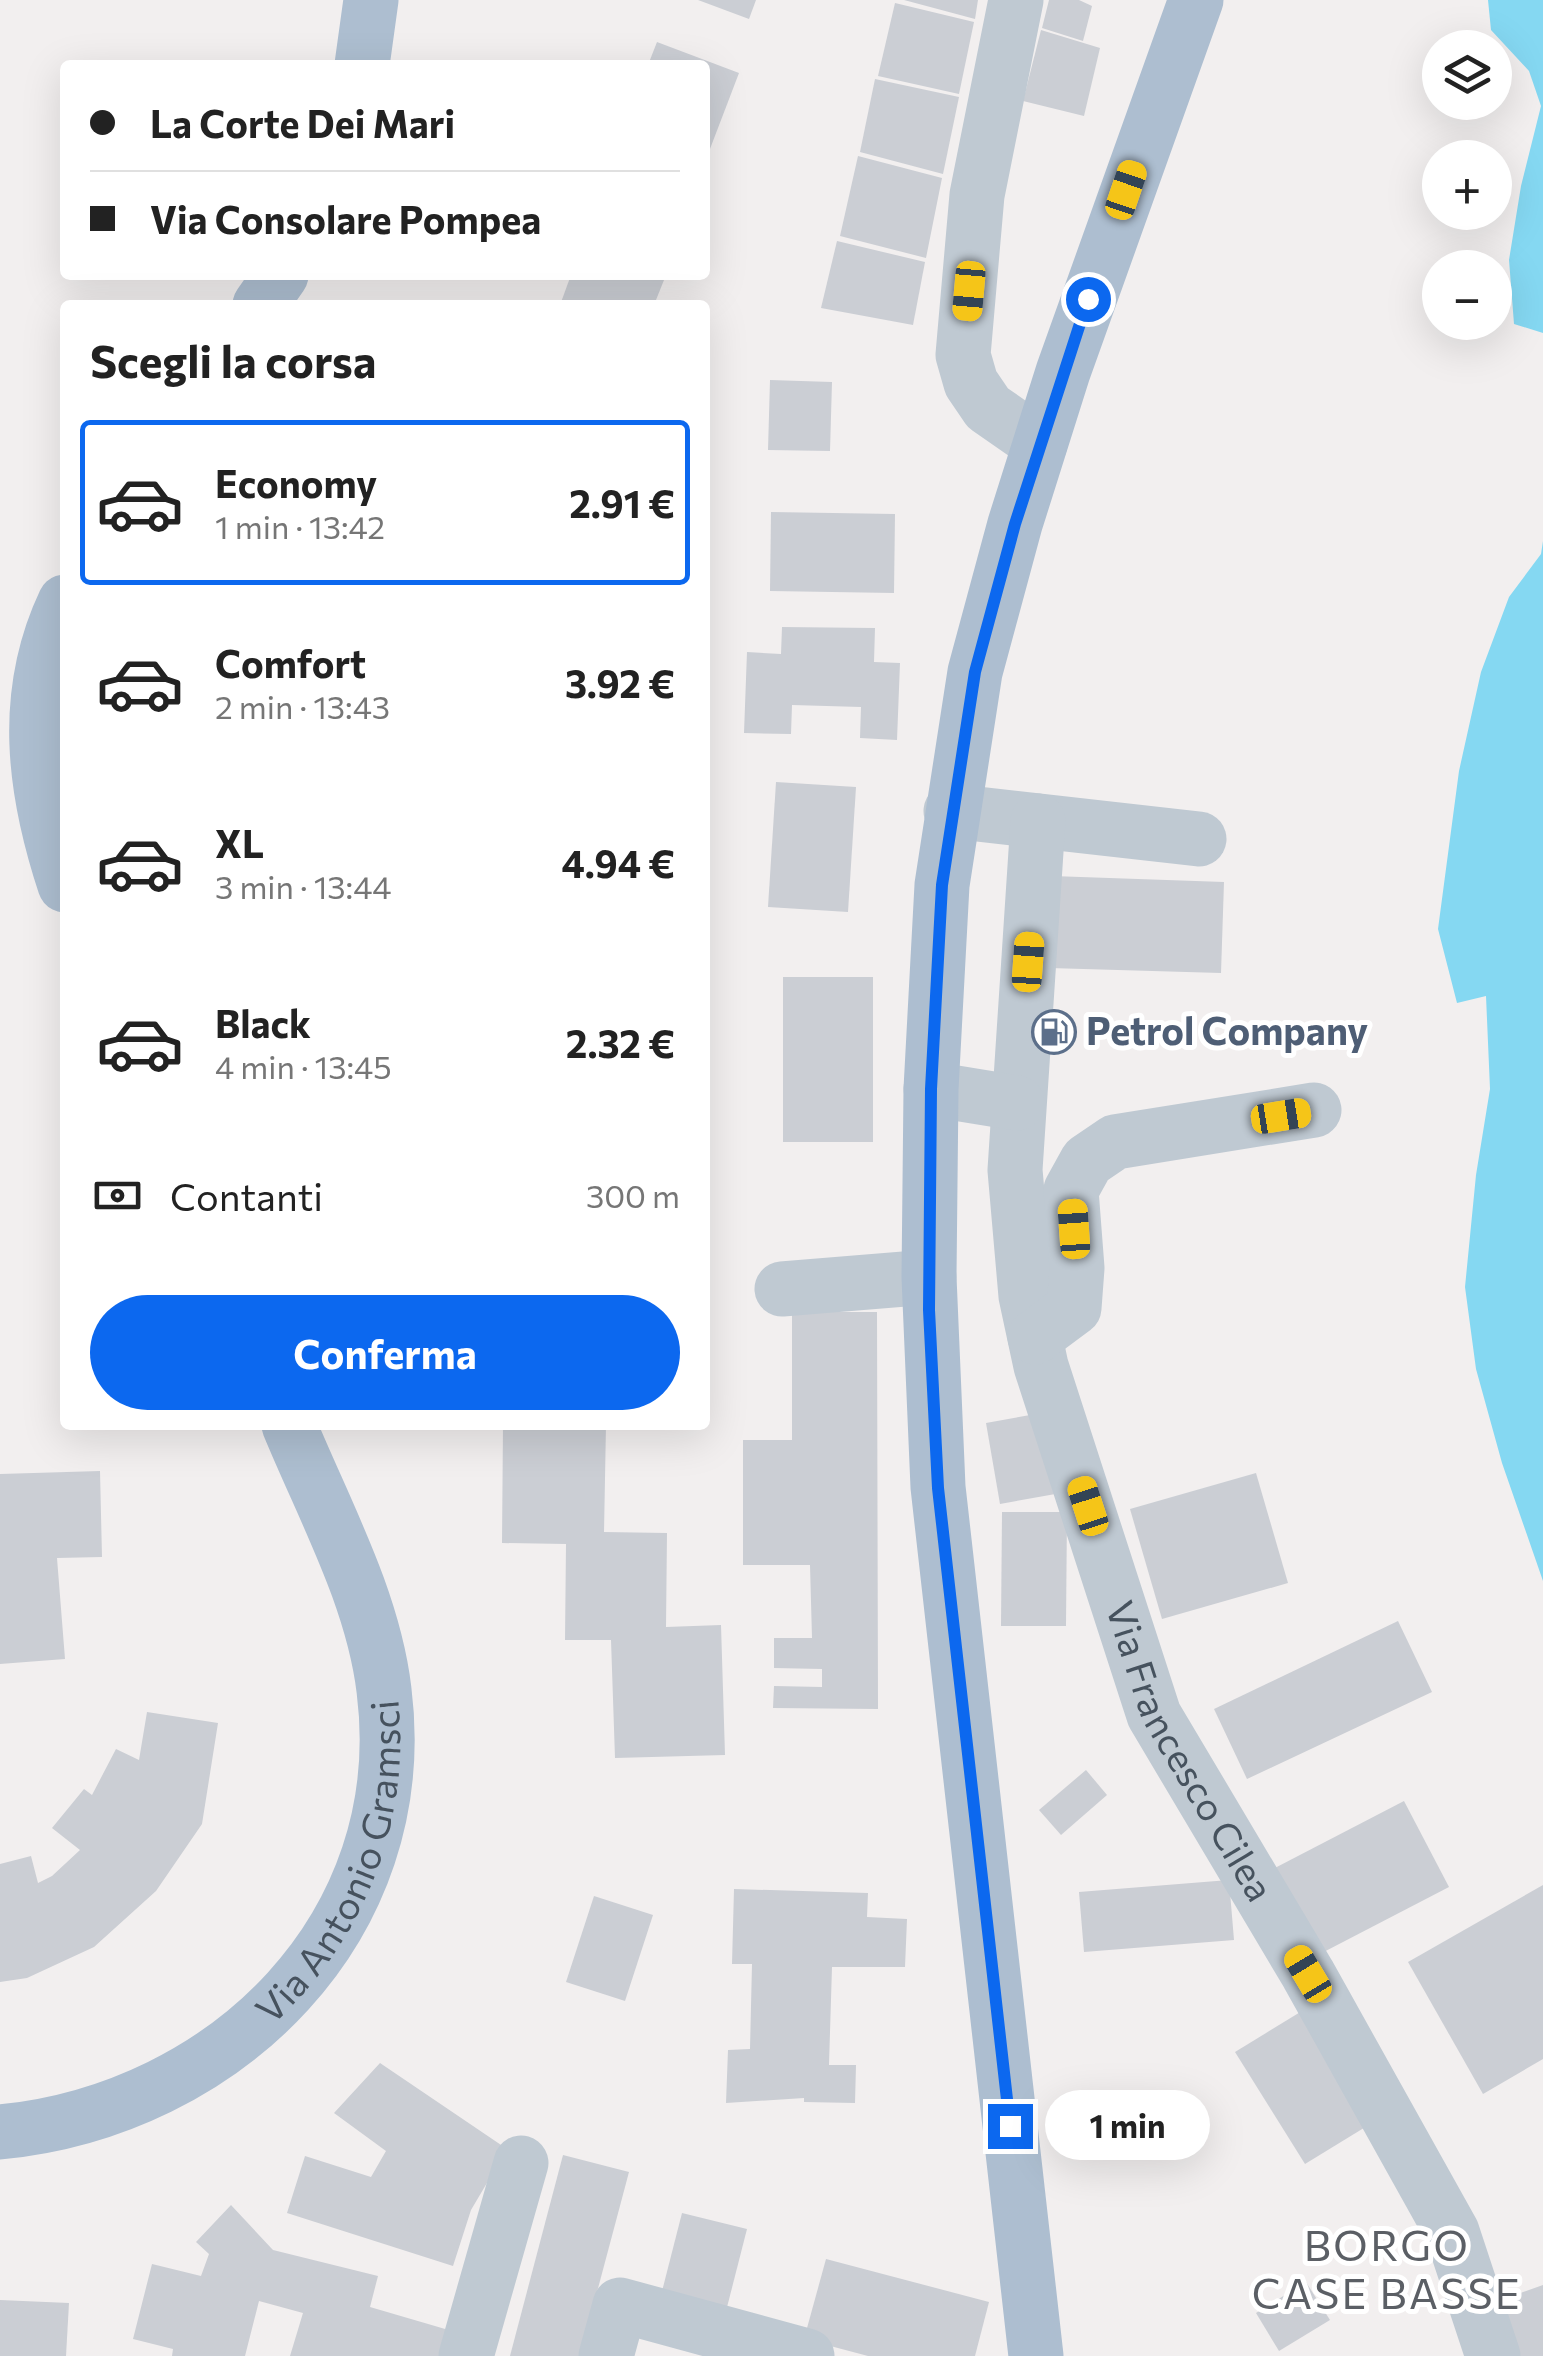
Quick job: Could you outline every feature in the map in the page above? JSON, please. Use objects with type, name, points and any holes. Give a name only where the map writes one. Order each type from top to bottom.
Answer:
[{"type":"main road","points":[[363,60],[371,0]]},
{"type":"main road","points":[[1036,2356],[938,1488],[928,1277],[931,1089],[942,885],[975,672],[1040,444],[1196,0]]},
{"type":"main road","points":[[60,615],[42,679],[36,754],[48,833],[60,870]]},
{"type":"main road","name":"Via Antonio Gramsci","points":[[0,2132],[62,2124],[138,2100],[219,2053],[276,2006],[304,1973],[350,1898],[366,1860],[384,1782],[385,1691],[362,1601],[291,1430]]},
{"type":"street","points":[[1016,0],[977,195],[963,355],[971,383],[988,408],[1040,444]]},
{"type":"street","points":[[951,811],[1199,839]]},
{"type":"street","name":"Via Francesco Cilea","points":[[1038,821],[1015,1170],[1026,1296],[1041,1366],[1154,1715],[1308,1974],[1452,2232],[1493,2356]]},
{"type":"street","points":[[931,1089],[1018,1102]]},
{"type":"street","points":[[1036,1337],[1074,1308],[1077,1268],[1071,1190],[1088,1161],[1114,1142],[1314,1110]]},
{"type":"street","points":[[782,1289],[928,1277]]},
{"type":"street","points":[[466,2356],[521,2163]]},
{"type":"street","points":[[613,2330],[801,2355]]},
{"type":"water","points":[[1488,0],[1543,0],[1543,333],[1514,324],[1511,250],[1521,186],[1541,106],[1529,71],[1512,53],[1512,30],[1491,30]]},
{"type":"water","points":[[1543,541],[1543,1581],[1502,1463],[1476,1369],[1465,1287],[1476,1175],[1490,1089],[1486,996],[1457,1003],[1438,929],[1459,771],[1481,672],[1509,597],[1541,554]]},
{"type":"building","points":[[698,0],[756,0],[749,19]]},
{"type":"building","points":[[904,0],[978,0],[975,19]]},
{"type":"building","points":[[1049,0],[1079,0],[1092,6],[1083,41],[1042,28]]},
{"type":"building","points":[[895,3],[974,22],[959,94],[878,76]]},
{"type":"building","points":[[1041,30],[1100,48],[1084,116],[1023,101]]},
{"type":"building","points":[[657,42],[705,60],[650,60]]},
{"type":"building","points":[[710,62],[739,73],[710,149]]},
{"type":"building","points":[[875,79],[959,97],[943,174],[860,152]]},
{"type":"building","points":[[858,156],[942,178],[926,258],[840,236]]},
{"type":"building","points":[[837,241],[925,262],[913,325],[821,308]]},
{"type":"building","points":[[569,280],[664,280],[656,300],[562,300]]},
{"type":"building","points":[[770,380],[832,382],[830,451],[768,450]]},
{"type":"building","points":[[771,512],[895,514],[894,593],[770,591]]},
{"type":"building","points":[[782,627],[875,628],[874,662],[900,663],[897,740],[860,738],[861,707],[792,705],[791,734],[744,733],[747,652],[781,654]]},
{"type":"building","points":[[776,782],[856,787],[848,912],[768,907]]},
{"type":"building","points":[[1052,876],[1224,882],[1221,973],[1049,968]]},
{"type":"building","points":[[783,977],[873,977],[873,1142],[783,1142]]},
{"type":"building","points":[[792,1312],[877,1312],[878,1709],[773,1708],[774,1686],[822,1687],[822,1669],[774,1668],[774,1638],[812,1638],[810,1565],[743,1565],[743,1440],[792,1440]]},
{"type":"building","points":[[1047,1412],[1061,1493],[1000,1504],[986,1423]]},
{"type":"building","points":[[503,1430],[606,1430],[604,1532],[667,1533],[666,1627],[721,1625],[725,1755],[615,1758],[611,1640],[565,1640],[566,1544],[502,1543]]},
{"type":"building","points":[[100,1471],[102,1557],[57,1558],[65,1659],[0,1664],[0,1474]]},
{"type":"building","points":[[1256,1473],[1288,1583],[1162,1619],[1130,1509]]},
{"type":"building","points":[[1002,1512],[1067,1512],[1066,1626],[1001,1626]]},
{"type":"building","points":[[1398,1621],[1432,1692],[1247,1779],[1214,1709]]},
{"type":"building","points":[[147,1712],[218,1723],[202,1824],[156,1891],[94,1947],[27,1978],[0,1982],[0,1864],[31,1856],[38,1883],[52,1876],[80,1850],[52,1828],[84,1789],[92,1795],[116,1749],[139,1760]]},
{"type":"building","points":[[1086,1770],[1107,1795],[1061,1835],[1039,1810]]},
{"type":"building","points":[[1404,1801],[1449,1887],[1316,1956],[1271,1870]]},
{"type":"building","points":[[1229,1880],[1234,1940],[1084,1952],[1079,1892]]},
{"type":"building","points":[[1543,1885],[1543,2059],[1483,2094],[1408,1962]]},
{"type":"building","points":[[734,1889],[868,1893],[867,1917],[907,1919],[905,1967],[832,1967],[829,2065],[856,2065],[855,2103],[804,2102],[804,2098],[726,2103],[728,2050],[750,2049],[752,1964],[732,1964]]},
{"type":"building","points":[[594,1896],[653,1915],[625,2001],[566,1982]]},
{"type":"building","points":[[1302,2011],[1372,2123],[1305,2164],[1235,2052]]},
{"type":"building","points":[[380,2063],[507,2149],[471,2210],[453,2266],[287,2213],[305,2156],[371,2177],[386,2151],[334,2113]]},
{"type":"building","points":[[563,2155],[629,2172],[580,2356],[510,2356]]},
{"type":"building","points":[[231,2205],[273,2250],[378,2276],[370,2307],[452,2331],[445,2356],[290,2356],[303,2313],[259,2301],[245,2356],[172,2356],[173,2349],[133,2339],[152,2264],[201,2276],[209,2254],[196,2242]]},
{"type":"building","points":[[682,2213],[747,2229],[724,2319],[659,2303]]},
{"type":"building","points":[[826,2259],[989,2302],[975,2356],[868,2356],[804,2339]]},
{"type":"building","points":[[1306,2282],[1330,2320],[1279,2351],[1256,2313]]},
{"type":"building","points":[[1543,2285],[1543,2356],[1498,2356],[1481,2307]]},
{"type":"building","points":[[0,2300],[69,2303],[66,2356],[0,2356]]},
{"type":"place","name":"Petrol Company","points":[[1054,1032]]},
{"type":"district","name":"BORGO CASE BASSE","points":[[1387,2270]]},
{"type":"route","points":[[1010,2126],[938,1488],[928,1277],[931,1089],[942,885],[975,672],[1015,524],[1088,299]]}]
